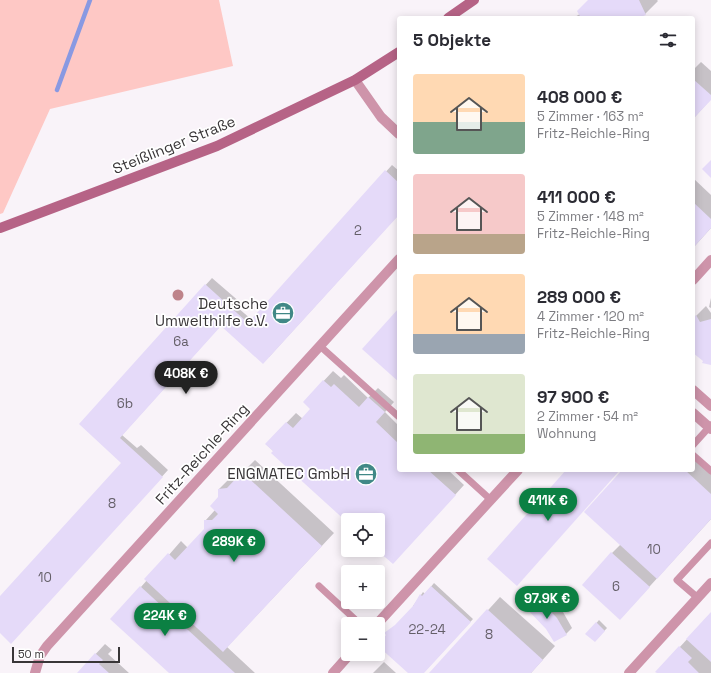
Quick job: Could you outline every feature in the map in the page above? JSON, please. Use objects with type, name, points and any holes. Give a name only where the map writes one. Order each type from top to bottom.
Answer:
[{"type":"street","points":[[451,16],[474,0]]},
{"type":"street","name":"Steißlinger Straße","points":[[0,228],[217,146],[355,80],[397,53]]},
{"type":"street","points":[[355,80],[381,118],[397,132]]},
{"type":"street","points":[[695,278],[711,260]]},
{"type":"street","name":"Fritz-Reichle-Ring","points":[[34,673],[40,656],[47,646],[397,261]]},
{"type":"street","points":[[695,392],[711,406]]},
{"type":"street","points":[[695,415],[710,427]]},
{"type":"street","points":[[383,617],[516,472]]},
{"type":"street","points":[[629,673],[711,583]]},
{"type":"street","points":[[333,673],[344,661]]},
{"type":"lane","points":[[320,346],[397,415]]},
{"type":"lane","points":[[695,443],[710,427]]},
{"type":"lane","points":[[695,457],[711,471]]},
{"type":"lane","points":[[460,472],[491,500]]},
{"type":"lane","points":[[698,598],[677,580],[711,543]]},
{"type":"lane","points":[[319,586],[352,617]]},
{"type":"shaded area","points":[[0,0],[219,0],[233,66],[50,109],[3,213],[0,214]]},
{"type":"building","points":[[588,0],[639,0],[646,15],[580,16],[577,11]]},
{"type":"building","points":[[695,81],[711,95],[711,100],[695,117]]},
{"type":"building","points":[[711,160],[711,178],[702,169]]},
{"type":"building","points":[[385,170],[397,181],[397,217],[263,364],[221,326],[120,438],[163,477],[11,644],[0,633],[0,596],[121,463],[79,424],[205,284],[248,323]]},
{"type":"building","points":[[695,204],[711,219],[711,228],[695,246]]},
{"type":"building","points":[[397,310],[397,380],[362,349]]},
{"type":"building","points":[[696,315],[700,322],[711,319],[711,365],[702,363],[703,361],[695,355]]},
{"type":"building","points":[[323,380],[331,387],[334,384],[359,407],[368,397],[385,412],[376,422],[397,442],[397,472],[430,472],[456,495],[393,564],[385,557],[385,513],[341,513],[341,517],[271,453],[273,451],[265,444],[286,422],[293,428],[310,409],[303,402]]},
{"type":"building","points":[[242,472],[322,546],[223,652],[144,579],[168,553],[175,560],[204,529],[204,520],[212,520],[218,514],[210,506],[218,497],[218,489],[227,488]]},
{"type":"building","points":[[564,472],[618,472],[517,586],[487,559]]},
{"type":"building","points":[[620,472],[687,472],[711,494],[711,519],[657,579],[584,512]]},
{"type":"building","points":[[611,552],[650,587],[620,620],[582,585]]},
{"type":"building","points":[[140,586],[235,673],[169,673],[110,619]]},
{"type":"building","points":[[431,586],[471,622],[424,673],[408,673],[385,652],[385,632],[395,625],[413,606],[420,594],[422,596]]},
{"type":"building","points":[[538,598],[557,618],[567,635],[554,642],[546,629],[527,609]]},
{"type":"building","points":[[487,609],[543,660],[531,673],[429,673]]},
{"type":"building","points":[[711,612],[711,662],[686,639]]},
{"type":"building","points":[[596,622],[605,631],[595,642],[585,634]]},
{"type":"building","points":[[679,646],[692,658],[688,662],[699,673],[655,672]]},
{"type":"building","points":[[95,653],[103,660],[99,664],[109,673],[77,673]]},
{"type":"waterway","points":[[57,90],[90,0]]},
{"type":"place","name":"Deutsche Umwelthilfe e.V.","points":[[283,313]]},
{"type":"place","name":"ENGMATEC GmbH","points":[[366,474]]}]
